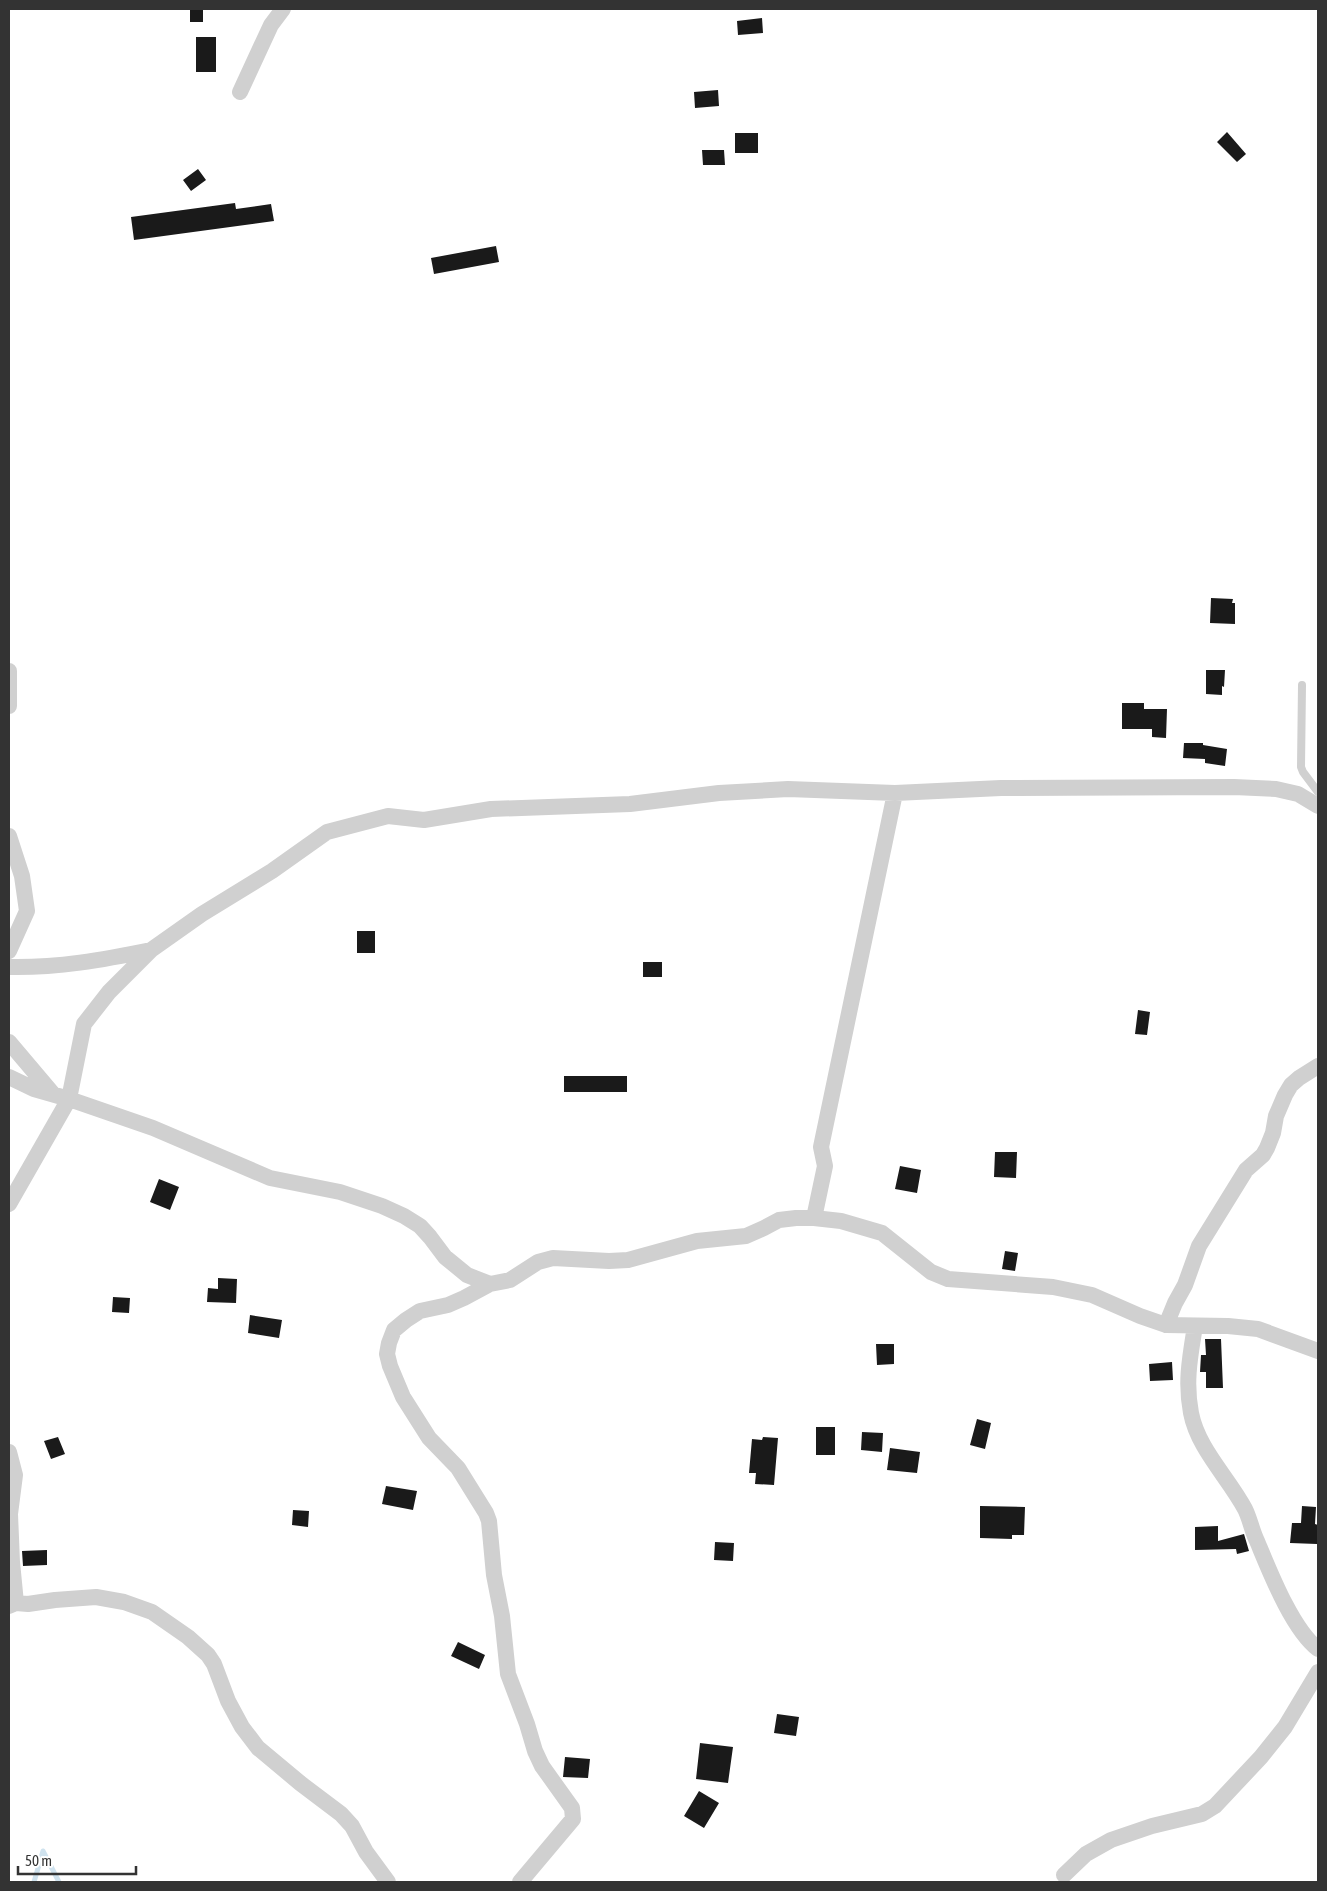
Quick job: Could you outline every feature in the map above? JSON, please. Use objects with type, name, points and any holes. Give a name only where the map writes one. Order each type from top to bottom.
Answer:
[{"type":"street","points":[[240,92],[271,25],[283,9]]},
{"type":"street","points":[[9,671],[9,706]]},
{"type":"street","points":[[9,1204],[69,1099],[84,1024],[109,992],[151,950],[202,914],[272,871],[327,832],[388,816],[424,820],[491,808],[630,804],[719,793],[788,789],[895,793],[1001,788],[1234,787],[1276,790],[1298,794],[1318,806]]},
{"type":"street","points":[[814,1218],[825,1166],[821,1147],[895,793]]},
{"type":"street","points":[[9,836],[22,876],[27,911],[9,950]]},
{"type":"street","points":[[9,967],[41,968],[95,962],[151,950]]},
{"type":"street","points":[[9,1042],[53,1094]]},
{"type":"street","points":[[1166,1325],[1174,1303],[1185,1285],[1199,1246],[1246,1170],[1263,1155],[1267,1148],[1276,1116],[1285,1095],[1295,1081],[1318,1066]]},
{"type":"street","points":[[9,1077],[34,1089],[153,1128],[270,1178],[340,1192],[382,1206],[420,1226],[445,1257],[467,1275],[490,1284]]},
{"type":"street","points":[[520,1882],[573,1819],[572,1808],[542,1766],[508,1674],[502,1616],[494,1575],[489,1521],[486,1512],[458,1468],[429,1438],[403,1397],[390,1366],[387,1354],[389,1343],[394,1330],[406,1320],[420,1311],[464,1298],[490,1284],[510,1280],[538,1262],[553,1258],[609,1261],[628,1260],[697,1241],[746,1236],[779,1220],[814,1218],[849,1223],[882,1233],[931,1272],[948,1279],[982,1280],[1063,1289],[1092,1295],[1166,1325],[1228,1326],[1258,1329],[1318,1351]]},
{"type":"street","points":[[1195,1326],[1187,1378],[1191,1414],[1201,1441],[1245,1510],[1256,1540],[1294,1619],[1311,1644],[1318,1649]]},
{"type":"street","points":[[9,1452],[15,1475],[10,1514],[12,1604],[96,1597],[124,1602],[152,1612],[188,1638],[208,1655],[214,1664],[228,1701],[242,1728],[253,1741],[300,1782],[341,1814],[352,1826],[366,1852],[388,1882]]},
{"type":"street","points":[[1064,1875],[1086,1854],[1111,1840],[1152,1826],[1202,1814],[1214,1806],[1261,1758],[1285,1727],[1318,1672]]},
{"type":"lane","points":[[1302,685],[1301,767],[1318,792]]},
{"type":"building","points":[[190,9],[203,9],[203,22],[190,22]]},
{"type":"building","points":[[762,18],[763,33],[738,35],[737,21]]},
{"type":"building","points":[[196,37],[216,37],[216,72],[196,72]]},
{"type":"building","points":[[718,90],[719,106],[695,108],[694,92]]},
{"type":"building","points":[[1227,132],[1246,154],[1237,162],[1217,142]]},
{"type":"building","points":[[735,133],[758,133],[758,153],[735,153]]},
{"type":"building","points":[[702,150],[724,150],[725,165],[703,165]]},
{"type":"building","points":[[198,169],[206,180],[191,191],[183,180]]},
{"type":"building","points":[[235,203],[236,209],[271,204],[274,221],[134,240],[131,217]]},
{"type":"building","points":[[496,246],[499,262],[434,274],[431,258]]},
{"type":"building","points":[[1211,598],[1233,599],[1232,603],[1235,603],[1235,624],[1210,623]]},
{"type":"building","points":[[1206,670],[1225,670],[1222,695],[1206,694]]},
{"type":"building","points":[[1122,703],[1144,703],[1144,709],[1167,709],[1166,738],[1152,737],[1152,729],[1122,729]]},
{"type":"building","points":[[1184,743],[1203,743],[1203,745],[1227,749],[1225,766],[1205,763],[1205,759],[1183,758]]},
{"type":"building","points":[[357,931],[375,931],[375,953],[357,953]]},
{"type":"building","points":[[643,962],[662,962],[662,977],[643,977]]},
{"type":"building","points":[[1138,1010],[1150,1012],[1147,1035],[1135,1034]]},
{"type":"building","points":[[564,1076],[627,1076],[627,1092],[564,1092]]},
{"type":"building","points":[[995,1152],[1017,1152],[1016,1178],[994,1177]]},
{"type":"building","points":[[900,1166],[921,1170],[917,1193],[895,1189]]},
{"type":"building","points":[[159,1179],[179,1187],[170,1210],[150,1202]]},
{"type":"building","points":[[1005,1251],[1018,1253],[1015,1271],[1002,1269]]},
{"type":"building","points":[[218,1278],[237,1279],[236,1303],[207,1302],[208,1288],[218,1289]]},
{"type":"building","points":[[113,1297],[130,1298],[129,1313],[112,1312]]},
{"type":"building","points":[[250,1315],[282,1320],[279,1338],[248,1333]]},
{"type":"building","points":[[1205,1339],[1221,1339],[1223,1388],[1206,1388],[1206,1372],[1200,1372],[1201,1355],[1206,1355]]},
{"type":"building","points":[[876,1344],[894,1344],[894,1364],[877,1365]]},
{"type":"building","points":[[1172,1362],[1173,1380],[1150,1381],[1149,1364]]},
{"type":"building","points":[[977,1419],[991,1423],[985,1449],[970,1445]]},
{"type":"building","points":[[816,1427],[835,1427],[835,1455],[816,1455]]},
{"type":"building","points":[[862,1432],[883,1433],[882,1452],[861,1450]]},
{"type":"building","points":[[58,1437],[65,1454],[51,1459],[44,1441]]},
{"type":"building","points":[[763,1437],[778,1438],[774,1485],[755,1484],[756,1473],[749,1473],[752,1439],[762,1440]]},
{"type":"building","points":[[890,1448],[920,1452],[917,1473],[887,1470]]},
{"type":"building","points":[[386,1486],[417,1491],[413,1510],[382,1504]]},
{"type":"building","points":[[980,1506],[1025,1507],[1024,1535],[1012,1535],[1012,1539],[980,1538]]},
{"type":"building","points":[[1302,1506],[1316,1507],[1315,1524],[1318,1525],[1317,1544],[1290,1543],[1292,1523],[1301,1523]]},
{"type":"building","points":[[293,1510],[309,1511],[308,1527],[292,1525]]},
{"type":"building","points":[[1218,1526],[1218,1541],[1244,1534],[1249,1551],[1237,1554],[1236,1549],[1195,1550],[1195,1527]]},
{"type":"building","points":[[715,1542],[734,1543],[733,1561],[714,1560]]},
{"type":"building","points":[[47,1550],[47,1565],[23,1566],[22,1551]]},
{"type":"building","points":[[458,1642],[485,1655],[479,1669],[451,1656]]},
{"type":"building","points":[[777,1714],[799,1717],[796,1736],[774,1733]]},
{"type":"building","points":[[700,1743],[733,1747],[728,1783],[696,1779]]},
{"type":"building","points":[[565,1757],[590,1759],[588,1778],[563,1777]]},
{"type":"building","points":[[699,1791],[719,1803],[704,1828],[684,1816]]},
{"type":"waterway","points":[[34,1882],[43,1851],[59,1882]]}]
